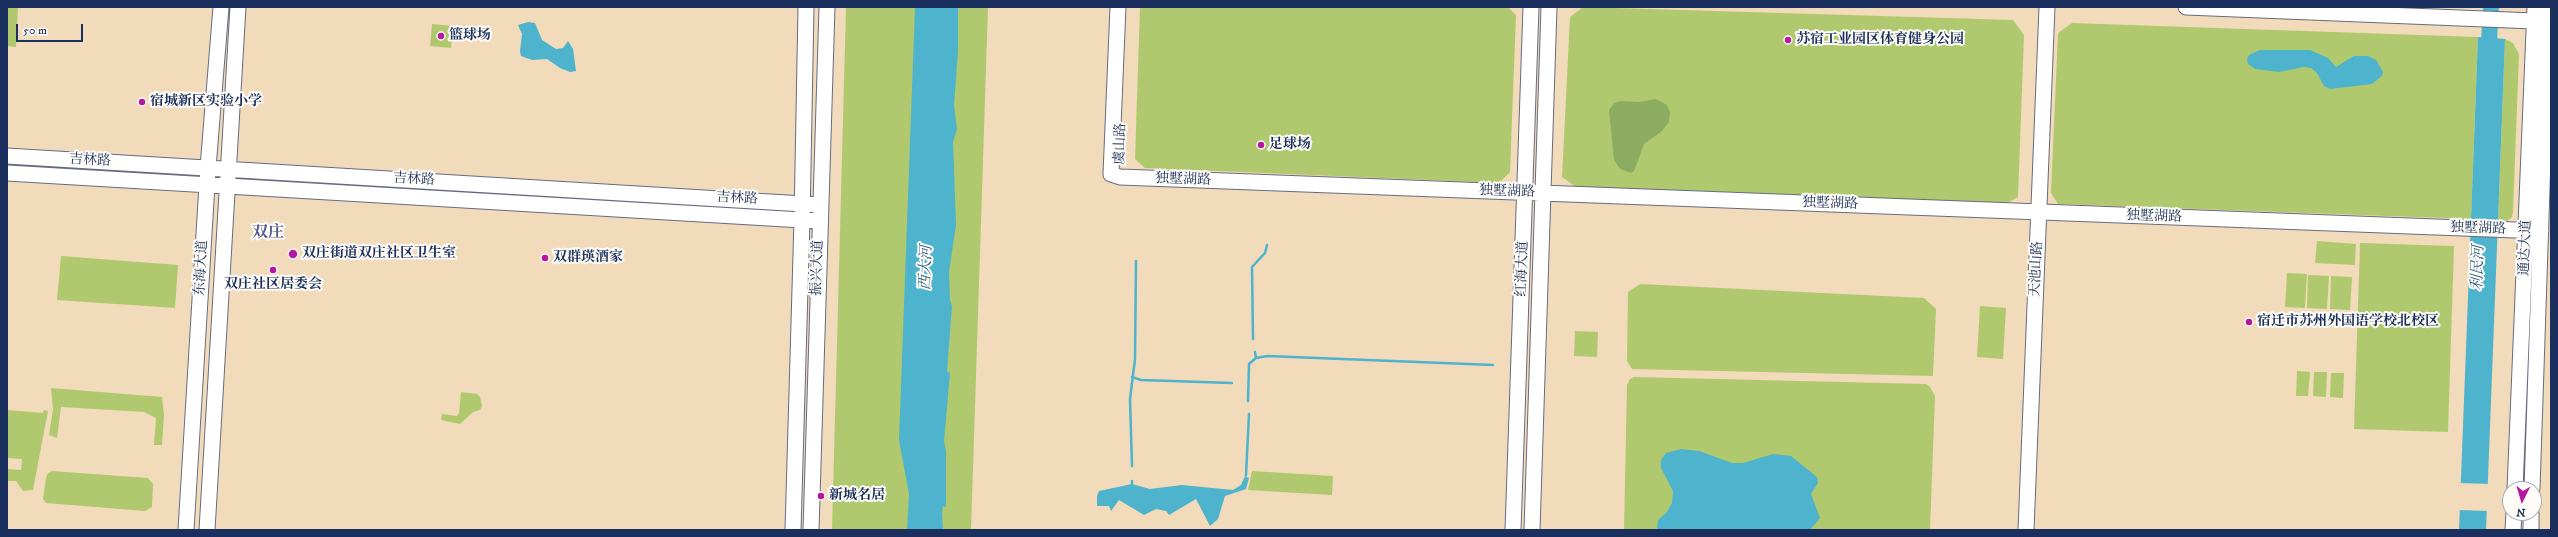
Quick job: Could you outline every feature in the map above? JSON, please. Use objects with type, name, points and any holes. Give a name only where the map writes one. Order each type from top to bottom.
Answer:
[{"type":"street","name":"东海大道","points":[[186,530],[208,168],[221,7]]},
{"type":"street","name":"东海大道","points":[[207,530],[238,7]]},
{"type":"street","name":"振兴大道","points":[[793,530],[802,220],[806,7]]},
{"type":"street","name":"振兴大道","points":[[811,530],[819,221],[827,7]]},
{"type":"street","name":"虞山路","points":[[1118,7],[1111,174],[1120,177],[1127,7]]},
{"type":"street","name":"红海大道","points":[[1513,530],[1531,7]]},
{"type":"street","name":"红海大道","points":[[1532,530],[1549,7]]},
{"type":"street","name":"天池山路","points":[[2026,530],[2036,212],[2038,7]]},
{"type":"street","name":"天池山路","points":[[2018,530],[2047,7]]},
{"type":"street","points":[[2186,7],[2456,18],[2541,11],[2550,27]]},
{"type":"street","name":"通达大道","points":[[2515,481],[2527,231],[2541,11]]},
{"type":"street","name":"通达大道","points":[[2532,481],[2527,231],[2550,27]]},
{"type":"street","name":"吉林路","points":[[7,156],[820,205]]},
{"type":"street","name":"吉林路","points":[[7,173],[228,188],[819,221]]},
{"type":"street","name":"独墅湖路","points":[[1120,177],[2527,231]]},
{"type":"green space","points":[[7,7],[18,7],[16,47],[7,46]]},
{"type":"green space","points":[[846,7],[988,7],[971,530],[832,530]]},
{"type":"green space","points":[[1140,7],[1508,7],[1516,15],[1510,172],[1499,183],[1145,168],[1135,159]]},
{"type":"green space","points":[[1583,7],[2013,20],[2024,35],[2018,197],[2006,204],[1576,187],[1562,177],[1570,17]]},
{"type":"green space","points":[[2072,23],[2478,37],[2471,219],[2058,204],[2051,193],[2058,33]]},
{"type":"green space","name":"篮球场","points":[[432,24],[453,26],[451,48],[430,46]]},
{"type":"green space","points":[[2505,39],[2513,43],[2519,54],[2513,212],[2512,217],[2507,221],[2498,220]]},
{"type":"green space","points":[[1656,99],[1667,105],[1670,112],[1669,122],[1662,131],[1644,144],[1634,171],[1631,173],[1620,169],[1614,160],[1609,110],[1614,103],[1621,101],[1639,102]]},
{"type":"green space","points":[[2317,241],[2356,244],[2355,265],[2315,263]]},
{"type":"green space","points":[[2360,243],[2454,246],[2448,432],[2354,429]]},
{"type":"green space","points":[[61,256],[178,265],[175,308],[57,300]]},
{"type":"green space","points":[[2287,273],[2307,274],[2305,308],[2285,307]]},
{"type":"green space","points":[[2308,275],[2329,276],[2327,309],[2307,308]]},
{"type":"green space","points":[[2331,276],[2352,277],[2350,310],[2330,309]]},
{"type":"green space","points":[[1640,284],[1924,298],[1936,309],[1933,376],[1632,369],[1627,361],[1628,292]]},
{"type":"green space","points":[[1980,306],[2006,308],[2003,359],[1977,357]]},
{"type":"green space","points":[[1575,331],[1598,332],[1597,357],[1574,356]]},
{"type":"green space","points":[[2297,371],[2310,372],[2308,396],[2296,396]]},
{"type":"green space","points":[[2314,372],[2327,372],[2326,397],[2313,396]]},
{"type":"green space","points":[[2331,373],[2344,373],[2343,398],[2330,397]]},
{"type":"green space","points":[[1634,377],[1926,384],[1930,387],[1935,396],[1930,530],[1624,530],[1627,385],[1630,379]]},
{"type":"green space","points":[[51,388],[162,397],[164,415],[162,445],[154,445],[156,418],[144,412],[61,407],[57,438],[49,435],[53,409]]},
{"type":"green space","points":[[461,392],[477,394],[480,397],[482,406],[480,410],[473,412],[460,424],[441,420],[442,414],[457,416],[459,413]]},
{"type":"green space","points":[[7,410],[43,413],[44,410],[48,411],[33,490],[23,491],[16,481],[7,481],[7,469],[21,470],[22,459],[7,458]]},
{"type":"green space","points":[[52,471],[148,478],[153,484],[152,507],[145,511],[46,503],[43,499],[46,478],[48,473]]},
{"type":"green space","points":[[1252,471],[1333,476],[1332,495],[1248,490]]},
{"type":"water","name":"西大河","points":[[915,7],[958,7],[958,51],[954,106],[957,129],[953,142],[956,225],[949,272],[950,300],[952,306],[947,371],[950,373],[944,441],[946,452],[946,507],[943,506],[942,512],[943,530],[907,530],[909,494],[899,440]]},
{"type":"water","points":[[528,22],[535,23],[542,40],[556,49],[563,48],[568,41],[573,49],[576,71],[570,72],[560,68],[547,59],[532,60],[521,56],[520,51],[522,34],[518,25]]},
{"type":"water","points":[[2478,37],[2505,39],[2486,530],[2459,530]]},
{"type":"water","points":[[2260,50],[2310,50],[2328,58],[2336,67],[2354,56],[2368,56],[2376,60],[2383,72],[2382,76],[2372,84],[2330,89],[2324,86],[2317,73],[2311,68],[2304,67],[2279,72],[2255,69],[2248,64],[2247,59],[2249,55]]},
{"type":"water","points":[[1681,449],[1699,451],[1732,463],[1743,463],[1773,454],[1791,456],[1817,477],[1818,483],[1811,494],[1820,518],[1810,530],[1657,530],[1658,520],[1667,512],[1672,503],[1673,491],[1661,468],[1661,460],[1666,453]]},
{"type":"water","points":[[1245,476],[1249,478],[1246,489],[1225,496],[1218,519],[1210,526],[1196,499],[1169,515],[1166,511],[1156,509],[1144,515],[1119,500],[1111,511],[1109,506],[1097,506],[1097,496],[1099,491],[1132,484],[1150,489],[1182,485],[1233,490],[1241,485]]},
{"type":"pier","points":[[2459,483],[2490,484],[2489,511],[2458,510]]},
{"type":"waterway","name":"利民河","points":[[2488,59],[2491,7]]},
{"type":"waterway","points":[[1253,339],[1252,267],[1265,253],[1267,245]]},
{"type":"waterway","points":[[1132,466],[1130,399],[1135,359],[1136,261]]},
{"type":"waterway","points":[[1255,352],[1256,358]]},
{"type":"waterway","points":[[1248,401],[1249,364],[1256,358],[1267,356],[1493,365]]},
{"type":"waterway","points":[[1132,377],[1141,380],[1232,383]]},
{"type":"waterway","points":[[1246,475],[1249,414]]},
{"type":"place","name":"篮球场","points":[[441,36]]},
{"type":"place","name":"苏宿工业园区体育健身公园","points":[[1788,40]]},
{"type":"place","name":"宿城新区实验小学","points":[[142,102]]},
{"type":"place","name":"足球场","points":[[1261,145]]},
{"type":"place","name":"双庄街道双庄社区卫生室","points":[[293,254]]},
{"type":"place","name":"双群瑛酒家","points":[[545,258]]},
{"type":"place","name":"双庄社区居委会","points":[[273,270]]},
{"type":"place","name":"宿迁市苏州外国语学校北校区","points":[[2249,322]]},
{"type":"place","name":"新城名居","points":[[821,496]]},
{"type":"district","name":"双庄","points":[[268,234]]}]
